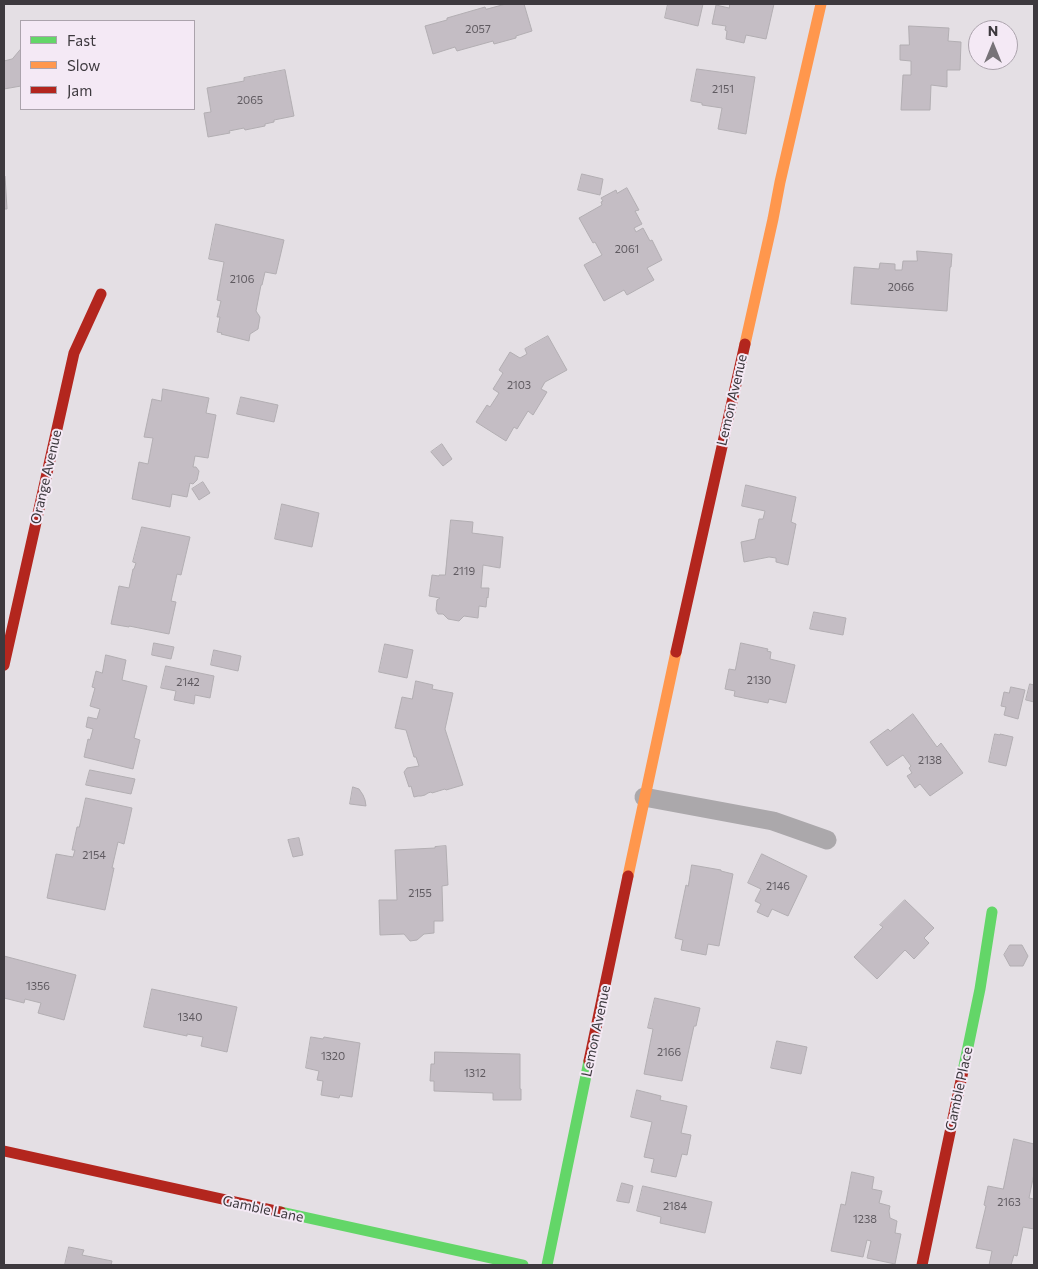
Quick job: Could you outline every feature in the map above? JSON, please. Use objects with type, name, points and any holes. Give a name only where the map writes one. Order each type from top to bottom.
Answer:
[{"type":"street","name":"Lemon Avenue","points":[[547,1265],[644,797],[821,4]]},
{"type":"street","name":"Orange Avenue","points":[[4,665],[74,353],[101,294]]},
{"type":"street","points":[[644,797],[773,821],[827,840]]},
{"type":"street","name":"Gamble Place","points":[[922,1265],[980,989],[992,912]]},
{"type":"street","name":"Gamble Lane","points":[[4,1151],[523,1265]]},
{"type":"building","points":[[506,4],[524,4],[532,31],[494,44],[493,41],[457,51],[455,47],[433,54],[425,26],[485,7],[486,9]]},
{"type":"building","points":[[668,4],[703,4],[698,26],[665,18]]},
{"type":"building","points":[[730,4],[774,4],[766,39],[746,35],[744,43],[726,39],[726,26],[712,24],[716,5],[729,8]]},
{"type":"building","points":[[909,26],[949,28],[948,41],[961,42],[960,70],[947,70],[947,87],[931,85],[930,110],[901,110],[903,75],[911,75],[911,61],[900,60],[900,45],[909,45]]},
{"type":"building","points":[[20,50],[20,86],[4,89],[4,61],[12,59]]},
{"type":"building","points":[[697,69],[755,77],[746,134],[718,129],[722,108],[691,101]]},
{"type":"building","points":[[285,70],[294,116],[274,120],[274,122],[265,124],[265,126],[245,130],[244,128],[208,137],[204,113],[211,112],[207,88]]},
{"type":"building","points":[[582,174],[603,179],[600,195],[578,190]]},
{"type":"building","points":[[5,176],[7,209],[4,209]]},
{"type":"building","points":[[627,188],[639,210],[635,211],[642,224],[634,228],[636,232],[643,228],[650,241],[652,240],[662,260],[647,268],[654,280],[627,295],[624,290],[604,301],[584,265],[602,255],[579,218],[602,205],[601,202],[603,201],[601,198],[616,190],[617,193]]},
{"type":"building","points":[[216,224],[284,240],[276,274],[265,272],[256,311],[260,317],[258,329],[250,334],[249,341],[217,332],[220,317],[217,317],[221,301],[217,300],[224,262],[209,259]]},
{"type":"building","points":[[917,251],[952,254],[947,311],[851,304],[854,267],[879,269],[880,263],[895,264],[895,270],[902,270],[903,261],[917,261]]},
{"type":"building","points":[[548,336],[567,370],[545,382],[541,389],[547,392],[533,415],[528,411],[517,429],[514,427],[506,441],[476,422],[487,405],[490,407],[499,393],[493,389],[503,373],[499,370],[510,352],[520,358],[527,354],[525,349]]},
{"type":"building","points":[[163,389],[209,398],[206,413],[216,415],[208,458],[195,456],[193,467],[196,467],[199,471],[197,480],[193,484],[190,483],[187,497],[172,494],[170,507],[132,499],[139,462],[148,464],[153,438],[144,437],[152,399],[161,401]]},
{"type":"building","points":[[241,397],[278,405],[274,422],[237,414]]},
{"type":"building","points":[[442,444],[452,459],[443,466],[431,452]]},
{"type":"building","points":[[203,482],[210,493],[199,500],[192,489]]},
{"type":"building","points":[[746,485],[796,497],[791,522],[796,524],[788,565],[776,562],[776,558],[769,557],[744,562],[741,542],[755,539],[759,519],[763,519],[765,511],[742,506]]},
{"type":"building","points":[[282,504],[319,513],[312,547],[275,539]]},
{"type":"building","points":[[451,520],[473,522],[472,533],[503,537],[500,568],[483,565],[481,588],[489,588],[486,607],[479,606],[478,618],[464,616],[459,621],[448,619],[443,614],[438,614],[436,610],[437,600],[440,598],[429,596],[432,575],[445,575]]},
{"type":"building","points":[[142,527],[190,537],[181,575],[177,574],[171,601],[176,602],[169,634],[111,624],[119,586],[129,588],[136,563],[133,562]]},
{"type":"building","points":[[814,612],[846,618],[843,635],[810,629]]},
{"type":"building","points":[[154,643],[174,647],[171,659],[152,655]]},
{"type":"building","points":[[741,643],[768,649],[767,651],[771,652],[770,659],[795,665],[786,703],[769,699],[768,703],[734,696],[735,691],[725,689],[729,669],[735,670]]},
{"type":"building","points":[[385,644],[413,650],[407,678],[379,672]]},
{"type":"building","points":[[214,650],[241,656],[238,671],[211,665]]},
{"type":"building","points":[[106,655],[126,660],[122,680],[147,686],[134,738],[140,740],[133,769],[84,757],[88,739],[90,740],[93,729],[86,727],[88,717],[97,719],[100,709],[90,706],[95,688],[92,687],[96,671],[102,673]]},
{"type":"building","points":[[166,666],[214,676],[210,698],[195,695],[194,704],[174,700],[176,691],[161,688]]},
{"type":"building","points":[[416,681],[433,685],[432,689],[453,693],[445,729],[463,785],[414,797],[404,772],[407,768],[419,766],[416,757],[414,757],[406,730],[395,728],[402,697],[412,699]]},
{"type":"building","points":[[1030,684],[1034,685],[1034,702],[1026,700]]},
{"type":"building","points":[[1011,687],[1025,690],[1018,719],[1004,715],[1006,707],[1001,706],[1004,692],[1009,693]]},
{"type":"building","points":[[913,714],[937,747],[941,743],[963,773],[930,796],[920,784],[915,788],[907,776],[912,773],[909,768],[911,766],[903,755],[887,766],[870,742],[888,729],[890,731]]},
{"type":"building","points":[[995,734],[1013,737],[1006,766],[989,762]]},
{"type":"building","points":[[90,770],[135,779],[131,794],[86,785]]},
{"type":"building","points":[[353,787],[359,789],[366,806],[350,804]]},
{"type":"building","points":[[86,798],[132,808],[124,844],[118,842],[105,910],[47,898],[56,854],[73,857],[75,850],[72,850],[77,827],[79,827]]},
{"type":"building","points":[[299,838],[303,855],[293,857],[288,840]]},
{"type":"building","points":[[446,846],[448,885],[442,886],[443,921],[434,921],[434,933],[424,934],[417,940],[410,941],[404,934],[380,935],[379,900],[397,900],[395,850]]},
{"type":"building","points":[[762,854],[807,876],[788,916],[772,909],[768,917],[757,912],[761,904],[755,901],[761,889],[748,883]]},
{"type":"building","points":[[692,865],[733,874],[719,946],[708,944],[706,955],[681,950],[683,940],[675,938]]},
{"type":"building","points":[[905,900],[934,928],[924,938],[929,943],[914,959],[905,950],[877,979],[854,957],[883,927],[880,925]]},
{"type":"building","points":[[1010,945],[1022,945],[1028,956],[1023,966],[1010,966],[1004,955]]},
{"type":"building","points":[[4,956],[76,975],[64,1020],[38,1013],[41,1003],[25,999],[24,1003],[4,998]]},
{"type":"building","points":[[152,989],[237,1007],[227,1052],[201,1046],[203,1037],[187,1034],[187,1036],[144,1027]]},
{"type":"building","points":[[655,998],[700,1008],[696,1026],[694,1026],[682,1081],[644,1074],[653,1029],[648,1028]]},
{"type":"building","points":[[311,1037],[323,1039],[324,1037],[360,1043],[352,1097],[340,1095],[339,1098],[321,1095],[323,1081],[317,1080],[319,1071],[306,1068]]},
{"type":"building","points":[[777,1041],[807,1047],[801,1074],[771,1068]]},
{"type":"building","points":[[435,1052],[520,1054],[521,1100],[493,1100],[493,1093],[434,1091],[434,1081],[430,1081],[431,1064],[434,1064]]},
{"type":"building","points":[[637,1090],[661,1096],[660,1100],[687,1106],[681,1133],[691,1135],[687,1155],[682,1154],[676,1177],[651,1172],[654,1159],[644,1157],[652,1122],[631,1117]]},
{"type":"building","points":[[1014,1139],[1034,1144],[1034,1174],[1029,1198],[1034,1199],[1034,1229],[1023,1227],[1017,1256],[1014,1255],[1011,1265],[989,1265],[992,1251],[976,1248],[986,1206],[984,1205],[988,1186],[1003,1189]]},
{"type":"building","points":[[852,1172],[874,1177],[872,1189],[882,1191],[879,1203],[890,1206],[890,1218],[897,1221],[895,1233],[901,1234],[895,1264],[867,1258],[871,1241],[867,1240],[863,1257],[831,1251],[841,1204],[845,1205]]},
{"type":"building","points":[[622,1183],[633,1186],[629,1203],[617,1201]]},
{"type":"building","points":[[643,1186],[712,1202],[705,1233],[660,1223],[661,1217],[637,1211]]},
{"type":"building","points":[[69,1247],[84,1250],[82,1255],[112,1261],[111,1265],[65,1265]]},
{"type":"traffic: fast","points":[[963,1071],[980,989],[992,912]]},
{"type":"traffic: fast","points":[[547,1265],[589,1061]]},
{"type":"traffic: fast","points":[[281,1212],[523,1265]]},
{"type":"traffic: slow","points":[[745,344],[821,4]]},
{"type":"traffic: slow","points":[[628,876],[676,652]]},
{"type":"traffic: jam","points":[[4,665],[74,353],[101,294]]},
{"type":"traffic: jam","points":[[676,652],[745,344]]},
{"type":"traffic: jam","points":[[589,1061],[628,876]]},
{"type":"traffic: jam","points":[[922,1265],[963,1071]]},
{"type":"traffic: jam","points":[[4,1151],[281,1212]]}]
